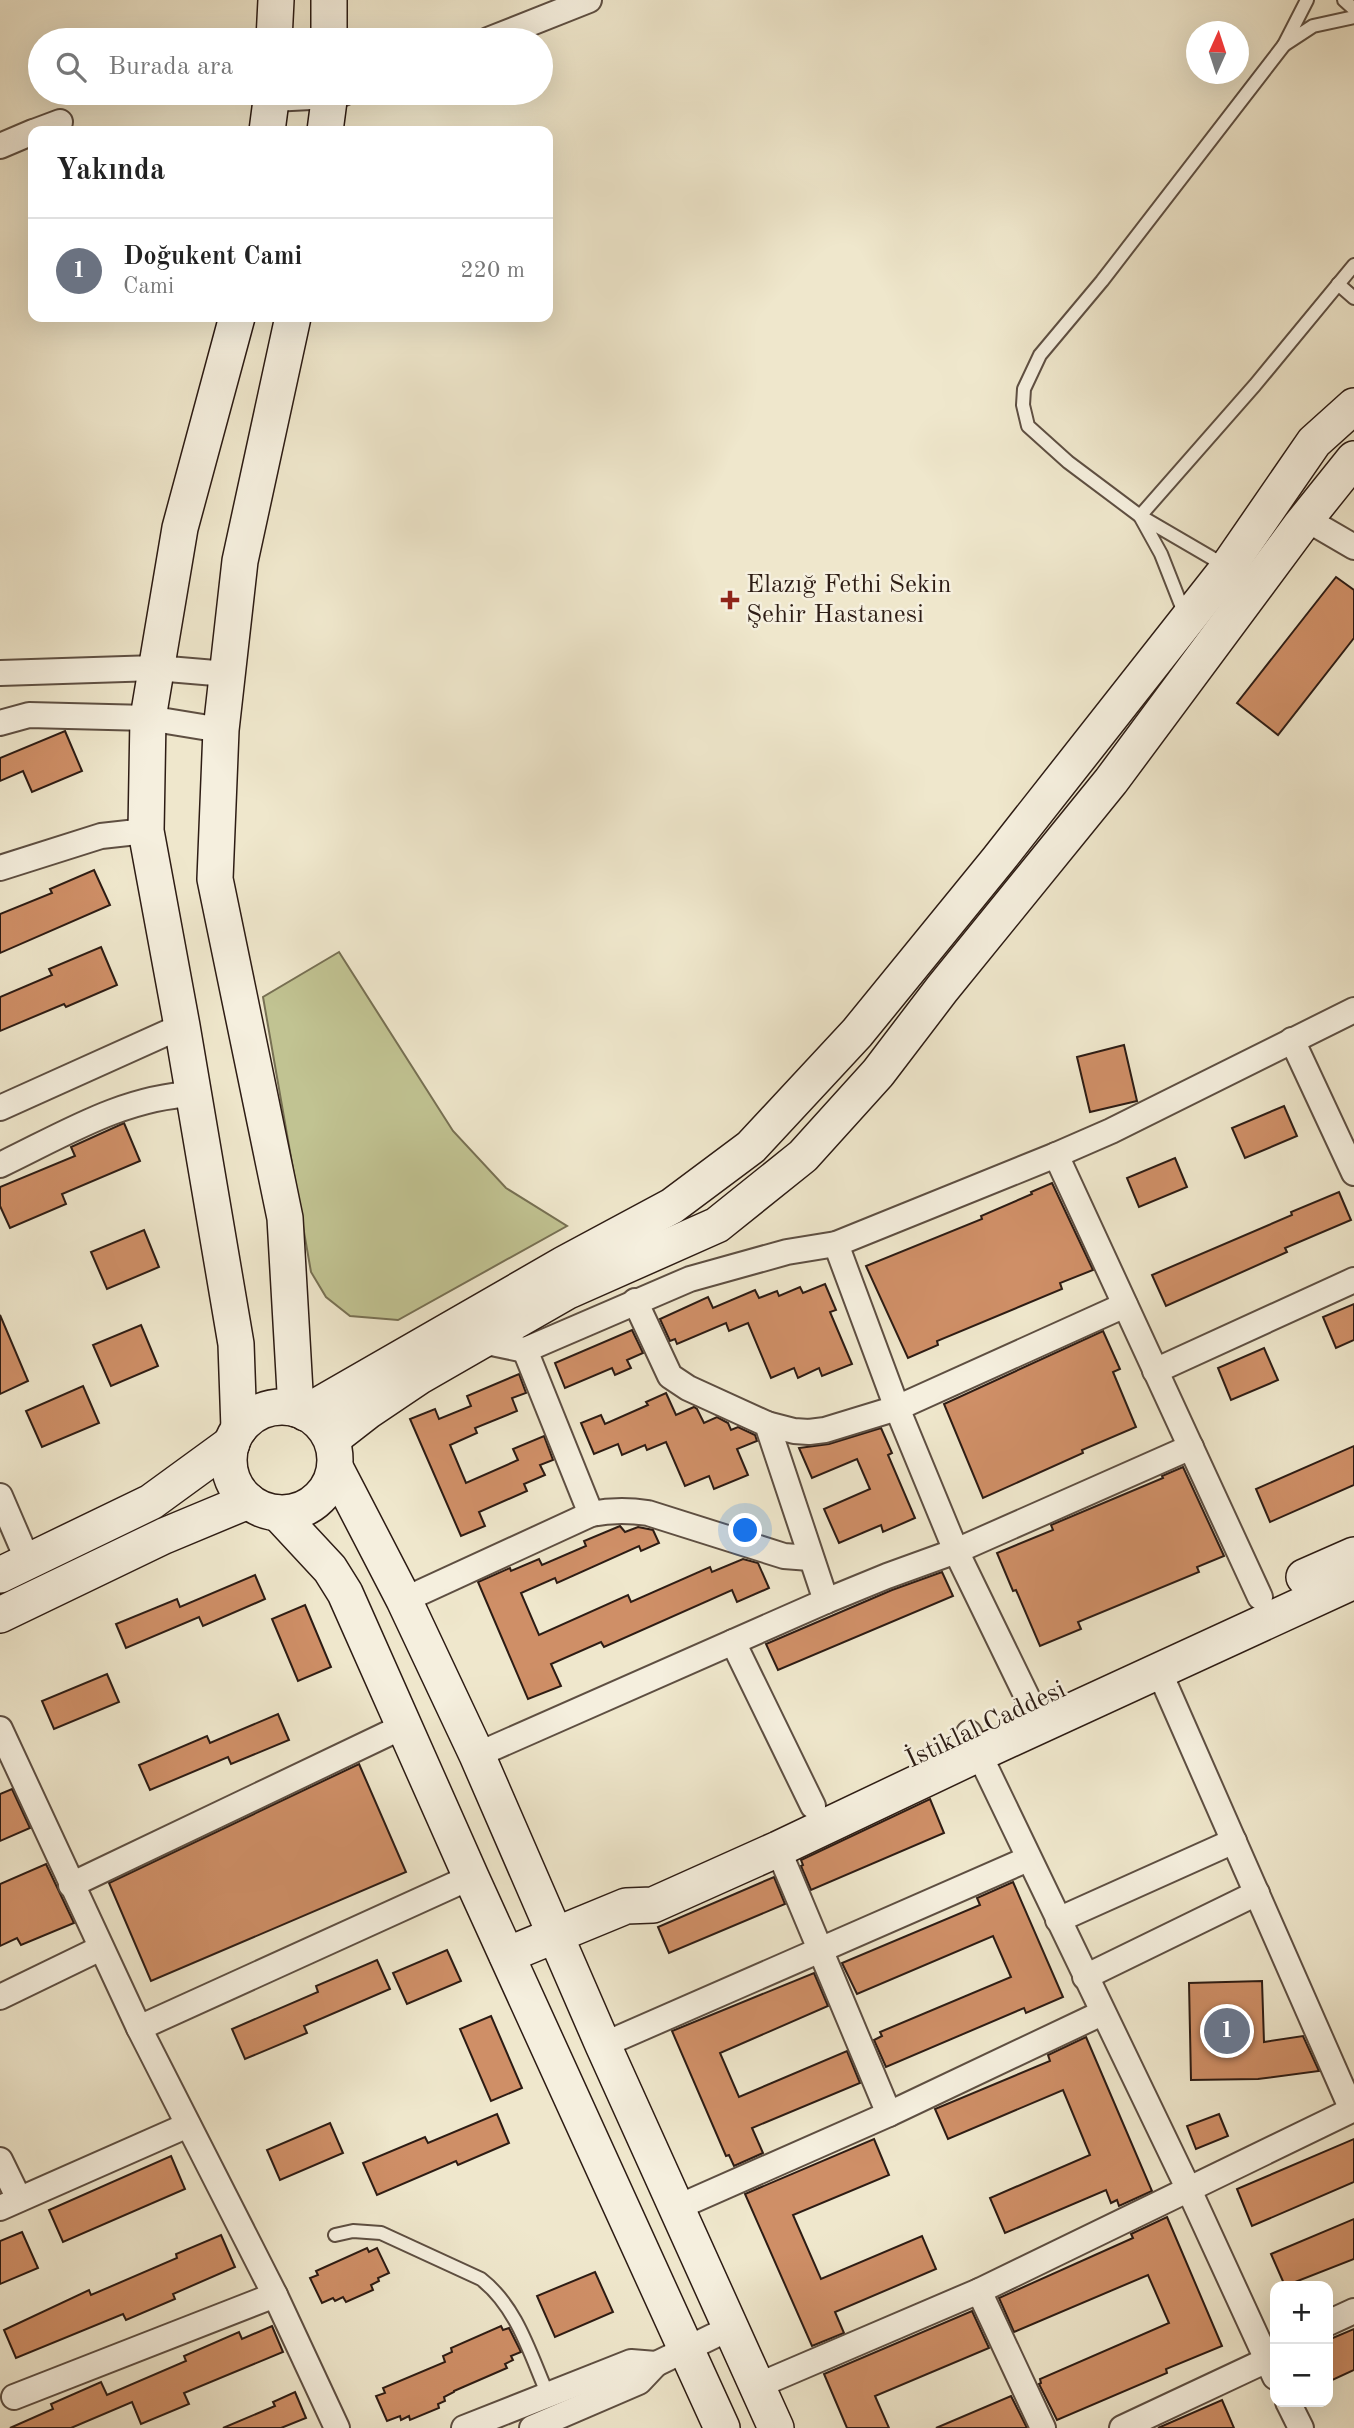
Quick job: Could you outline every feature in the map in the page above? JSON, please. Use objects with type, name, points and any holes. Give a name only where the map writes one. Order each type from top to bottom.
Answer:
[{"type":"street","points":[[275,28],[276,0]]},
{"type":"street","points":[[329,0],[329,28]]},
{"type":"street","points":[[518,28],[589,0]]},
{"type":"street","points":[[326,126],[332,105]]},
{"type":"street","points":[[50,126],[60,122]]},
{"type":"street","points":[[0,146],[28,135]]},
{"type":"street","points":[[236,322],[180,528],[148,718],[146,831],[236,1344],[235,1436],[229,1458],[231,1474],[237,1489],[263,1507],[330,1569],[345,1593],[722,2428]]},
{"type":"street","points":[[292,322],[240,561],[221,730],[215,878],[285,1218],[301,1411]]},
{"type":"street","points":[[301,1411],[672,1206],[751,1147],[857,1033],[998,860],[1228,567],[1314,442],[1354,406]]},
{"type":"street","points":[[0,1615],[164,1536],[263,1507],[295,1512],[310,1505],[323,1494],[332,1480],[334,1453],[368,1411],[420,1376],[566,1292],[717,1224],[803,1156],[878,1073],[942,989],[1111,780],[1354,459]]},
{"type":"street","points":[[1306,519],[1354,547]]},
{"type":"street","points":[[0,673],[156,668],[228,674]]},
{"type":"street","points":[[0,723],[29,715],[148,718],[221,730]]},
{"type":"street","points":[[0,868],[101,836],[146,831]]},
{"type":"street","points":[[482,1341],[525,1350],[690,1279],[788,1252],[836,1244],[1111,1131],[1354,1010]]},
{"type":"street","points":[[0,1108],[182,1026]]},
{"type":"street","points":[[1292,1040],[1354,1173]]},
{"type":"street","points":[[0,1165],[121,1107],[156,1098],[194,1094]]},
{"type":"street","points":[[1056,1155],[1260,1597]]},
{"type":"street","points":[[836,1244],[897,1408],[956,1551],[1030,1703]]},
{"type":"street","points":[[1155,1371],[1354,1280]]},
{"type":"street","points":[[635,1301],[670,1376],[688,1388],[767,1424],[809,1432],[825,1430],[897,1408],[1125,1305]]},
{"type":"street","points":[[525,1350],[591,1514]]},
{"type":"street","points":[[0,1496],[14,1568],[151,1502],[235,1436],[250,1417],[265,1410],[280,1407],[301,1411],[323,1425],[477,1755],[554,1936],[776,2428]]},
{"type":"street","points":[[767,1424],[826,1601]]},
{"type":"street","points":[[477,1755],[826,1601],[956,1551],[1191,1447]]},
{"type":"street","points":[[404,1600],[591,1514],[628,1510],[648,1513],[785,1556],[810,1558]]},
{"type":"street","name":"İstiklal Caddesi","points":[[507,1955],[626,1906],[653,1905],[778,1849],[974,1743],[1030,1703],[1354,1555]]},
{"type":"street","name":"İstiklal Caddesi","points":[[626,1906],[642,1886],[813,1806],[1159,1671],[1354,1581]]},
{"type":"street","points":[[733,1642],[813,1806]]},
{"type":"street","points":[[757,2386],[979,2291],[1353,2109],[1159,1671]]},
{"type":"street","points":[[71,1885],[404,1726]]},
{"type":"street","points":[[0,1729],[139,2028],[275,2295],[337,2428]]},
{"type":"street","points":[[974,1743],[1270,2359]]},
{"type":"street","points":[[1058,1920],[1234,1841]]},
{"type":"street","points":[[778,1849],[889,2115]]},
{"type":"street","points":[[603,2045],[1028,1859]]},
{"type":"street","points":[[139,2028],[471,1877]]},
{"type":"street","points":[[1085,1977],[1257,1893]]},
{"type":"street","points":[[0,1997],[101,1948]]},
{"type":"street","points":[[676,2208],[889,2115],[1102,2013]]},
{"type":"street","points":[[0,2160],[10,2204],[188,2125]]},
{"type":"street","points":[[979,2291],[1043,2428]]},
{"type":"street","points":[[14,2397],[275,2295]]},
{"type":"street","points":[[1333,2321],[1354,2311]]},
{"type":"street","points":[[532,2428],[639,2382],[656,2364],[730,2328]]},
{"type":"street","points":[[464,2428],[631,2362],[656,2364]]},
{"type":"street","points":[[1122,2428],[1270,2364]]},
{"type":"street","points":[[1290,2407],[1301,2428]]},
{"type":"lane","points":[[1228,567],[1140,516],[1068,462],[1028,426],[1023,405],[1024,389],[1040,355],[1102,281],[1284,45],[1307,0]]},
{"type":"lane","points":[[1344,0],[1354,9]]},
{"type":"lane","points":[[1284,45],[1313,26],[1354,17]]},
{"type":"lane","points":[[1140,516],[1255,385],[1354,265]]},
{"type":"lane","points":[[1338,285],[1354,298]]},
{"type":"lane","points":[[1140,516],[1161,554],[1187,620]]},
{"type":"lane","points":[[335,2235],[353,2231],[382,2233],[468,2271],[493,2288],[511,2312],[548,2395]]},
{"type":"green space","points":[[339,952],[453,1131],[506,1188],[567,1226],[398,1320],[350,1316],[326,1297],[311,1272],[263,997]]},
{"type":"building","points":[[1336,577],[1354,590],[1354,638],[1278,735],[1237,703]]},
{"type":"building","points":[[65,731],[82,771],[32,792],[23,771],[0,781],[0,758]]},
{"type":"building","points":[[94,870],[110,905],[0,953],[0,914],[52,893],[50,889]]},
{"type":"building","points":[[101,947],[117,985],[0,1031],[0,997],[52,975],[49,969]]},
{"type":"building","points":[[1124,1045],[1137,1101],[1090,1112],[1077,1057]]},
{"type":"building","points":[[1284,1106],[1297,1136],[1245,1158],[1232,1128]]},
{"type":"building","points":[[124,1123],[140,1161],[62,1194],[66,1204],[10,1228],[0,1206],[0,1187],[75,1156],[71,1147]]},
{"type":"building","points":[[1175,1158],[1187,1187],[1139,1207],[1127,1178]]},
{"type":"building","points":[[1052,1183],[1093,1270],[1060,1283],[1062,1289],[937,1341],[938,1345],[908,1358],[866,1266],[982,1219],[981,1216]]},
{"type":"building","points":[[1339,1192],[1351,1220],[1285,1248],[1287,1252],[1166,1306],[1152,1275]]},
{"type":"building","points":[[144,1230],[159,1267],[107,1289],[91,1252]]},
{"type":"building","points":[[825,1284],[836,1310],[830,1312],[852,1364],[822,1376],[819,1368],[798,1378],[794,1368],[771,1378],[748,1323],[729,1331],[726,1323],[677,1344],[675,1339],[670,1341],[660,1319],[708,1297],[713,1308],[755,1290],[759,1298],[777,1291],[779,1296],[800,1287],[803,1293]]},
{"type":"building","points":[[1354,1304],[1354,1340],[1336,1348],[1323,1317]]},
{"type":"building","points":[[0,1315],[28,1381],[0,1394]]},
{"type":"building","points":[[141,1325],[158,1366],[111,1386],[93,1345]]},
{"type":"building","points":[[632,1330],[643,1353],[627,1360],[631,1368],[615,1375],[612,1368],[565,1388],[555,1363]]},
{"type":"building","points":[[1103,1331],[1120,1369],[1113,1372],[1136,1427],[983,1498],[944,1404]]},
{"type":"building","points":[[1264,1348],[1278,1380],[1231,1400],[1218,1368]]},
{"type":"building","points":[[519,1374],[526,1393],[512,1398],[517,1411],[475,1428],[477,1433],[450,1445],[466,1483],[518,1460],[513,1449],[544,1436],[553,1460],[540,1465],[545,1475],[524,1484],[527,1491],[479,1512],[485,1526],[461,1536],[410,1419],[435,1409],[439,1419],[471,1406],[467,1396]]},
{"type":"building","points":[[83,1386],[99,1423],[42,1447],[26,1411]]},
{"type":"building","points":[[666,1393],[676,1415],[694,1407],[704,1423],[717,1417],[728,1423],[731,1430],[738,1427],[755,1435],[757,1441],[737,1449],[748,1475],[714,1489],[709,1476],[685,1486],[666,1442],[647,1450],[645,1445],[622,1455],[618,1444],[594,1454],[581,1423],[601,1415],[605,1424],[648,1405],[646,1402]]},
{"type":"building","points":[[881,1428],[892,1453],[888,1455],[915,1518],[883,1532],[881,1525],[839,1543],[824,1509],[870,1489],[857,1459],[812,1478],[799,1448],[829,1444]]},
{"type":"building","points":[[1354,1446],[1354,1485],[1270,1522],[1256,1489]]},
{"type":"building","points":[[1183,1467],[1224,1556],[1197,1567],[1199,1572],[1078,1622],[1081,1629],[1040,1646],[997,1553],[1053,1530],[1051,1525]]},
{"type":"building","points":[[620,1526],[625,1532],[638,1527],[653,1530],[659,1543],[641,1551],[639,1546],[557,1583],[555,1578],[521,1593],[539,1635],[628,1595],[631,1602],[710,1567],[712,1572],[743,1559],[758,1563],[769,1588],[737,1602],[732,1590],[604,1647],[601,1642],[551,1664],[561,1686],[528,1699],[478,1582],[539,1559],[542,1565],[586,1546],[584,1541]]},
{"type":"building","points":[[942,1572],[953,1596],[778,1670],[766,1644],[892,1590]]},
{"type":"building","points":[[255,1575],[265,1599],[203,1626],[199,1617],[126,1648],[116,1624],[177,1599],[180,1607]]},
{"type":"building","points":[[305,1605],[331,1667],[298,1681],[272,1619]]},
{"type":"building","points":[[107,1674],[119,1702],[54,1729],[42,1701]]},
{"type":"building","points":[[278,1714],[289,1740],[231,1764],[228,1757],[150,1790],[139,1765],[207,1736],[210,1743]]},
{"type":"building","points":[[359,1764],[406,1872],[151,1981],[109,1883]]},
{"type":"building","points":[[12,1789],[30,1828],[0,1841],[0,1794]]},
{"type":"building","points":[[930,1799],[944,1833],[811,1890],[801,1860]]},
{"type":"building","points":[[46,1864],[74,1923],[21,1945],[17,1938],[0,1946],[0,1884]]},
{"type":"building","points":[[774,1877],[785,1904],[669,1953],[658,1927]]},
{"type":"building","points":[[1013,1882],[1063,1997],[1026,2013],[1024,2008],[886,2067],[874,2040],[882,2036],[880,2032],[1011,1977],[993,1936],[857,1994],[842,1963],[980,1905],[977,1898]]},
{"type":"building","points":[[447,1950],[461,1981],[407,2004],[393,1973]]},
{"type":"building","points":[[377,1960],[390,1989],[304,2026],[307,2033],[245,2059],[232,2029],[318,1992],[316,1986]]},
{"type":"building","points":[[814,1973],[828,2006],[720,2053],[739,2097],[847,2051],[860,2083],[752,2128],[763,2153],[734,2166],[729,2155],[726,2156],[672,2031]]},
{"type":"building","points":[[1262,1981],[1264,2042],[1303,2036],[1319,2071],[1258,2079],[1191,2080],[1189,1983]]},
{"type":"building","points":[[491,2016],[522,2088],[491,2101],[460,2029]]},
{"type":"building","points":[[1086,2037],[1152,2191],[1119,2206],[1117,2200],[1111,2203],[1106,2190],[1005,2233],[990,2198],[1090,2155],[1063,2090],[948,2139],[935,2109],[1050,2061],[1048,2055]]},
{"type":"building","points":[[497,2114],[509,2143],[458,2165],[456,2161],[377,2195],[363,2163],[425,2137],[428,2143]]},
{"type":"building","points":[[1219,2114],[1228,2136],[1196,2149],[1187,2126]]},
{"type":"building","points":[[330,2123],[343,2153],[280,2180],[267,2150]]},
{"type":"building","points":[[874,2139],[889,2175],[793,2215],[821,2279],[922,2236],[936,2269],[835,2312],[844,2333],[812,2346],[745,2194]]},
{"type":"building","points":[[1354,2139],[1354,2182],[1252,2226],[1237,2189]]},
{"type":"building","points":[[171,2156],[185,2189],[63,2242],[49,2210]]},
{"type":"building","points":[[1167,2217],[1222,2346],[1166,2369],[1167,2373],[1057,2420],[1039,2384],[1040,2379],[1169,2323],[1148,2275],[1014,2332],[999,2298],[1133,2238],[1131,2234]]},
{"type":"building","points":[[1354,2219],[1354,2259],[1298,2281],[1283,2281],[1271,2254]]},
{"type":"building","points":[[22,2232],[38,2268],[0,2284],[0,2241]]},
{"type":"building","points":[[221,2235],[235,2267],[173,2294],[175,2299],[126,2320],[123,2314],[16,2358],[4,2330],[89,2290],[91,2295],[177,2258],[176,2254]]},
{"type":"building","points":[[367,2248],[369,2252],[377,2248],[389,2273],[371,2285],[373,2290],[346,2302],[343,2297],[322,2303],[310,2278],[318,2275],[316,2271]]},
{"type":"building","points":[[595,2272],[613,2312],[555,2337],[537,2296]]},
{"type":"building","points":[[972,2311],[989,2348],[875,2396],[889,2428],[847,2428],[824,2374]]},
{"type":"building","points":[[272,2326],[283,2352],[184,2393],[189,2404],[141,2424],[132,2402],[71,2428],[10,2428],[53,2409],[51,2404],[101,2382],[107,2395],[186,2361],[184,2356],[239,2332],[242,2339]]},
{"type":"building","points":[[501,2326],[503,2330],[509,2328],[521,2352],[511,2356],[513,2360],[505,2364],[507,2368],[454,2391],[444,2397],[445,2401],[438,2404],[439,2408],[410,2420],[409,2416],[401,2420],[400,2416],[387,2421],[376,2396],[385,2393],[383,2388],[445,2362],[443,2356],[452,2352],[451,2348]]},
{"type":"building","points":[[1354,2329],[1354,2370],[1333,2380],[1333,2344],[1333,2338]]},
{"type":"building","points":[[295,2392],[306,2418],[281,2428],[223,2428],[275,2406],[273,2402]]},
{"type":"building","points":[[1011,2396],[1027,2428],[936,2428]]},
{"type":"building","points":[[1222,2400],[1234,2428],[1158,2428]]},
{"type":"place","name":"Elazığ Fethi Sekin Şehir Hastanesi","points":[[730,600]]},
{"type":"place","name":"Doğukent Cami","points":[[1227,2031]]}]
